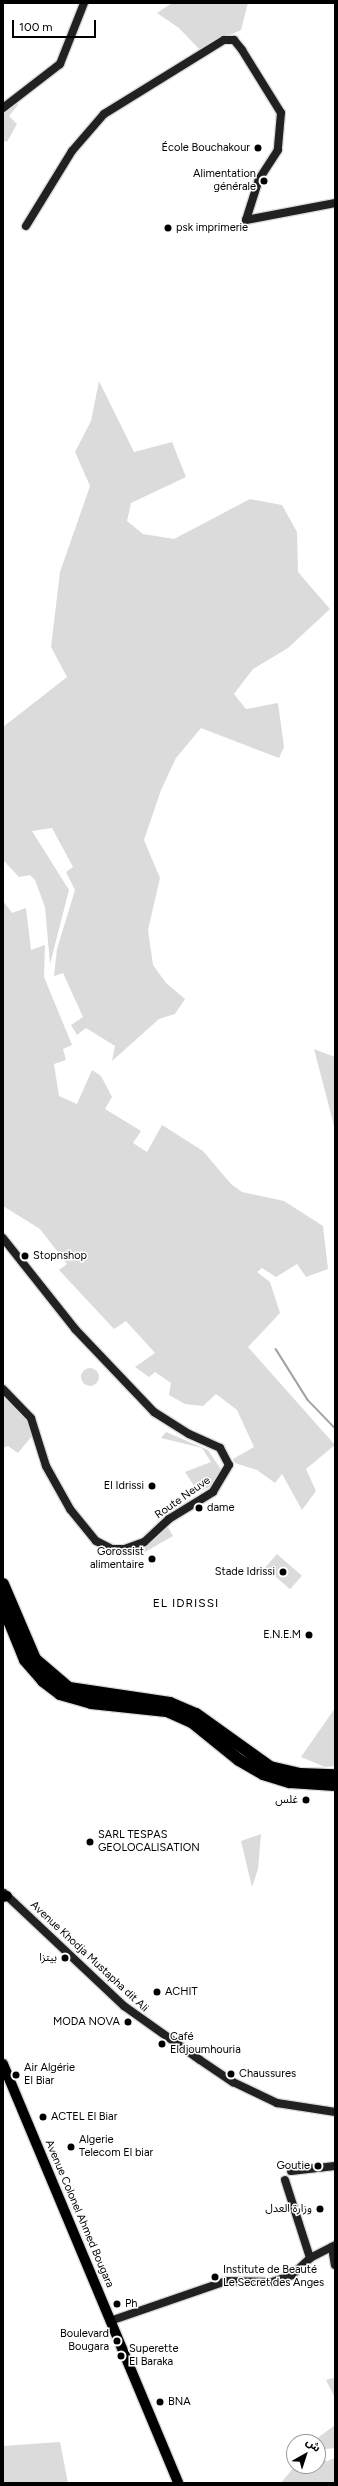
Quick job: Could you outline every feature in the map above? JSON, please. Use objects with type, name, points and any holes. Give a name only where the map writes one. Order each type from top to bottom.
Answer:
[{"type":"highway","points":[[3,1584],[31,1652],[62,1684],[86,1693],[170,1703],[196,1714],[270,1767],[309,1775],[335,1775]]},
{"type":"highway","points":[[3,1606],[25,1660],[43,1682],[60,1694],[91,1703],[159,1709],[185,1718],[247,1766],[280,1780],[335,1784]]},
{"type":"main road","points":[[3,108],[60,64],[84,3]]},
{"type":"main road","points":[[26,226],[72,151],[104,114],[224,40],[234,40],[242,50],[281,113],[278,150],[259,180],[246,220],[335,203]]},
{"type":"main road","name":"Route Neuve","points":[[3,1238],[75,1329],[154,1412],[189,1434],[220,1448],[229,1466],[212,1492],[169,1519],[144,1542],[125,1549],[112,1549],[96,1541],[70,1509],[46,1466],[32,1418],[3,1388]]},
{"type":"main road","name":"Avenue Khodja Mustapha dit Ali","points":[[4,1895],[124,2006],[233,2082],[277,2103],[335,2112]]},
{"type":"main road","name":"Avenue Colonel Ahmed Bougara","points":[[3,2064],[178,2483]]},
{"type":"main road","points":[[291,2171],[335,2166]]},
{"type":"main road","points":[[285,2180],[310,2258]]},
{"type":"main road","points":[[110,2321],[226,2281],[256,2284],[292,2275],[310,2258],[333,2246],[335,2265]]},
{"type":"shaded area","points":[[172,3],[248,3],[241,30],[199,49],[179,28],[157,13]]},
{"type":"shaded area","points":[[15,101],[18,105],[9,116],[17,124],[7,142],[3,140],[3,112]]},
{"type":"shaded area","points":[[99,381],[134,452],[172,442],[186,477],[131,503],[127,521],[143,534],[174,539],[250,499],[282,505],[297,532],[298,572],[330,609],[288,648],[253,669],[234,694],[246,709],[278,703],[284,747],[279,758],[201,728],[176,758],[161,790],[144,840],[160,878],[148,930],[153,965],[166,983],[185,999],[175,1014],[159,1019],[112,1061],[115,1046],[86,1028],[77,1035],[71,1025],[83,1017],[63,973],[54,976],[57,949],[75,890],[66,872],[73,867],[52,828],[32,831],[69,890],[50,964],[45,907],[35,880],[30,875],[19,877],[3,860],[3,727],[67,677],[51,647],[60,572],[90,486],[75,452],[91,421]]},
{"type":"shaded area","points":[[4,902],[12,913],[26,908],[31,950],[45,945],[44,977],[72,1045],[63,1049],[66,1060],[54,1064],[59,1096],[77,1104],[92,1070],[101,1076],[112,1097],[105,1109],[141,1131],[133,1143],[147,1152],[162,1125],[203,1151],[231,1184],[242,1192],[284,1201],[323,1226],[328,1269],[306,1277],[297,1264],[276,1277],[262,1268],[257,1272],[270,1282],[280,1313],[248,1347],[335,1445],[306,1469],[316,1491],[302,1510],[282,1474],[275,1483],[257,1470],[235,1463],[233,1459],[254,1447],[237,1410],[216,1394],[203,1406],[185,1404],[169,1395],[171,1383],[155,1372],[149,1377],[135,1367],[155,1353],[126,1321],[114,1329],[59,1270],[67,1264],[40,1229],[3,1206]]},
{"type":"shaded area","points":[[314,1049],[335,1057],[335,1130],[326,1095]]},
{"type":"shaded area","points":[[90,1368],[96,1371],[99,1377],[96,1383],[90,1386],[84,1383],[81,1377],[84,1371]]},
{"type":"shaded area","points":[[3,1394],[27,1420],[32,1436],[18,1453],[8,1446],[3,1448]]},
{"type":"shaded area","points":[[166,1432],[208,1450],[222,1471],[212,1486],[198,1492],[185,1472],[211,1462],[202,1448],[161,1438]]},
{"type":"shaded area","points":[[166,1524],[173,1536],[143,1553],[126,1553]]},
{"type":"shaded area","name":"Stade Idrissi","points":[[277,1554],[302,1576],[290,1589],[265,1568]]},
{"type":"shaded area","points":[[335,1708],[335,1766],[325,1767],[301,1757]]},
{"type":"shaded area","points":[[261,1834],[258,1869],[252,1887],[241,1841]]},
{"type":"shaded area","points":[[332,2378],[335,2380],[335,2398],[326,2380]]},
{"type":"shaded area","points":[[335,2425],[335,2448],[326,2449],[326,2434],[323,2434]]},
{"type":"shaded area","points":[[60,2442],[68,2483],[3,2483],[3,2446]]},
{"type":"shaded area","points":[[335,2458],[335,2483],[281,2483],[288,2474],[326,2474],[326,2461]]},
{"type":"waterway","points":[[276,1349],[308,1400],[335,1428]]},
{"type":"place","name":"École Bouchakour","points":[[258,148]]},
{"type":"place","name":"Alimentation générale","points":[[264,181]]},
{"type":"place","name":"psk imprimerie","points":[[168,228]]},
{"type":"place","name":"Stopnshop","points":[[25,1256]]},
{"type":"place","name":"El Idrissi","points":[[152,1486]]},
{"type":"place","name":"dame","points":[[199,1508]]},
{"type":"place","name":"Gorossist alimentaire","points":[[152,1559]]},
{"type":"place","name":"Stade Idrissi","points":[[283,1572]]},
{"type":"place","name":"E.N.E.M","points":[[309,1635]]},
{"type":"place","name":"غلس","points":[[306,1800]]},
{"type":"place","name":"SARL TESPAS GEOLOCALISATION","points":[[90,1842]]},
{"type":"place","name":"بيتزا","points":[[65,1958]]},
{"type":"place","name":"ACHIT","points":[[157,1992]]},
{"type":"place","name":"MODA NOVA","points":[[128,2022]]},
{"type":"place","name":"Café Eldjoumhouria","points":[[162,2044]]},
{"type":"place","name":"Chaussures","points":[[231,2074]]},
{"type":"place","name":"Air Algérie El Biar","points":[[16,2075]]},
{"type":"place","name":"ACTEL El Biar","points":[[43,2117]]},
{"type":"place","name":"Algerie Telecom El biar","points":[[71,2147]]},
{"type":"place","name":"Goutie","points":[[318,2166]]},
{"type":"place","name":"وزارة العدل","points":[[320,2209]]},
{"type":"place","name":"Institute de Beauté Le Secret des Anges","points":[[215,2277]]},
{"type":"place","name":"Ph","points":[[117,2304]]},
{"type":"place","name":"Boulevard Bougara","points":[[117,2341]]},
{"type":"place","name":"Superette El Baraka","points":[[121,2356]]},
{"type":"place","name":"BNA","points":[[160,2402]]},
{"type":"district","name":"EL IDRISSI","points":[[186,1604]]}]
